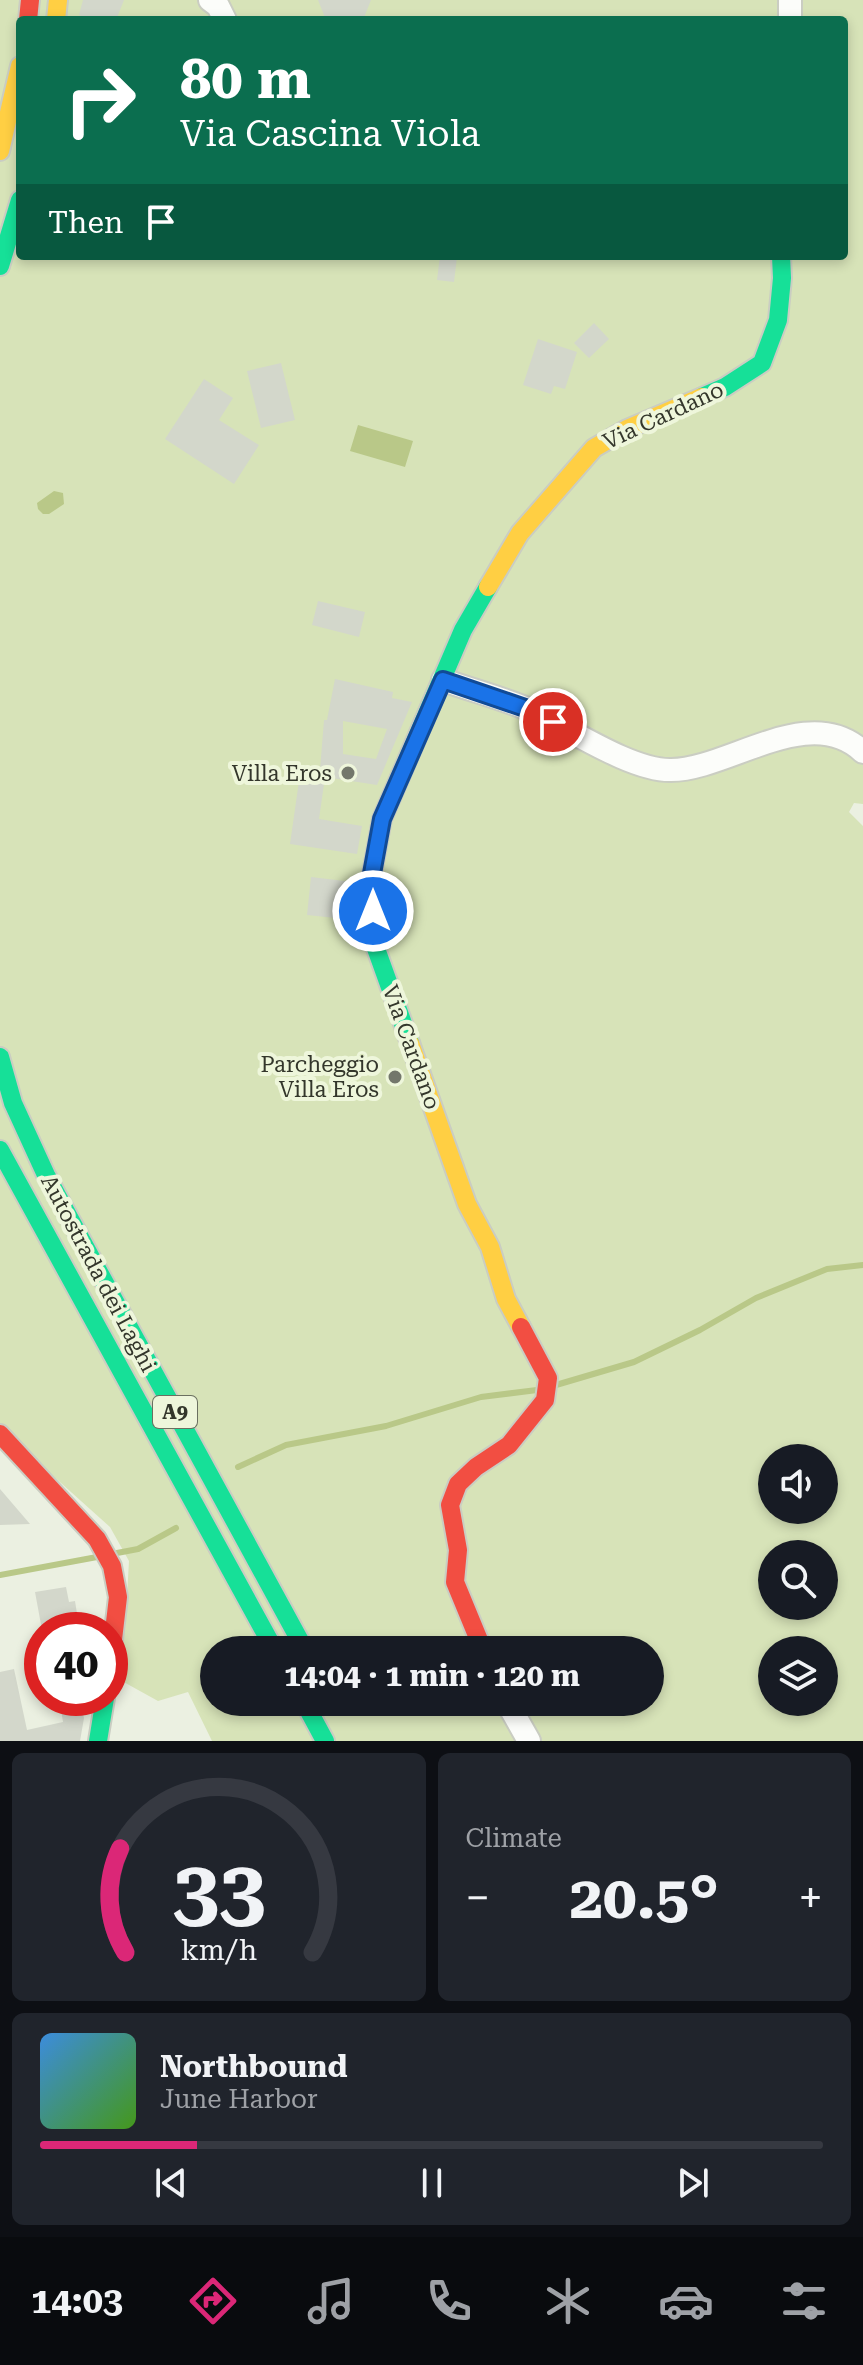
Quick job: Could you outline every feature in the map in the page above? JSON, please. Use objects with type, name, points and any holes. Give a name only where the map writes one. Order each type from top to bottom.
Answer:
[{"type":"main road","points":[[0,151],[16,83]]},
{"type":"main road","points":[[0,266],[16,213]]},
{"type":"main road","name":"Via Cardano","points":[[477,1636],[455,1582],[458,1550],[450,1505],[453,1493],[476,1467],[509,1445],[545,1400],[548,1378],[506,1299],[490,1247],[467,1204],[374,943],[371,879],[382,819],[463,630],[520,533],[594,448],[627,429],[725,387],[762,363],[778,320],[781,260]]},
{"type":"main road","name":"Autostrada dei Laghi","points":[[0,1057],[13,1103],[46,1175],[297,1636]]},
{"type":"main road","name":"Autostrada dei Laghi","points":[[0,1150],[267,1636]]},
{"type":"main road","points":[[0,1434],[97,1539],[112,1566],[118,1597],[116,1612]]},
{"type":"main road","points":[[98,1741],[102,1716]]},
{"type":"main road","points":[[312,1716],[325,1741]]},
{"type":"street","points":[[210,0],[218,6],[223,16]]},
{"type":"street","points":[[443,680],[528,709],[626,759],[668,771],[697,767],[760,743],[821,733],[846,738],[863,752]]},
{"type":"street","points":[[515,1716],[529,1741]]},
{"type":"shaded area","points":[[0,0],[863,0],[863,804],[854,803],[849,812],[863,826],[863,1741],[212,1741],[188,1692],[158,1701],[128,1684],[126,1612],[129,1561],[110,1527],[0,1424]]},
{"type":"shaded area","points":[[358,425],[413,441],[405,467],[350,451]]},
{"type":"shaded area","points":[[54,491],[63,493],[64,504],[49,514],[43,514],[37,503]]},
{"type":"building","points":[[83,0],[124,0],[118,16],[79,15]]},
{"type":"building","points":[[318,0],[371,0],[365,16],[324,16]]},
{"type":"building","points":[[440,260],[457,260],[454,282],[437,280]]},
{"type":"building","points":[[594,323],[609,339],[589,358],[574,343]]},
{"type":"building","points":[[538,339],[577,352],[565,389],[554,386],[551,394],[523,385]]},
{"type":"building","points":[[281,363],[295,420],[261,428],[247,371]]},
{"type":"building","points":[[204,379],[233,398],[219,420],[259,445],[234,484],[165,439]]},
{"type":"building","points":[[318,601],[365,612],[359,637],[312,625]]},
{"type":"building","points":[[335,679],[393,692],[392,698],[412,702],[377,785],[325,777],[319,819],[362,826],[357,854],[290,844],[301,767],[320,770],[324,720],[327,720]],"holes":[[[343,721],[387,729],[376,759],[343,754]]]},
{"type":"building","points":[[311,877],[353,882],[355,920],[307,915]]},
{"type":"building","points":[[0,1489],[30,1524],[0,1525]]},
{"type":"building","points":[[66,1587],[69,1602],[75,1601],[77,1612],[39,1612],[35,1592]]},
{"type":"building","points":[[14,1669],[27,1730],[63,1722],[62,1716],[84,1716],[80,1741],[0,1741],[0,1672]]},
{"type":"waterway","points":[[556,1385],[634,1362],[756,1298],[827,1269],[863,1265]]},
{"type":"waterway","points":[[238,1467],[286,1445],[386,1426],[481,1397],[537,1390]]},
{"type":"waterway","points":[[117,1553],[138,1549],[176,1528]]},
{"type":"waterway","points":[[0,1575],[97,1557]]},
{"type":"traffic: fast","points":[[0,266],[16,213]]},
{"type":"traffic: fast","points":[[702,397],[725,387],[762,363],[778,320],[781,260]]},
{"type":"traffic: fast","points":[[410,1043],[374,943],[371,879],[382,819],[463,630],[488,587]]},
{"type":"traffic: fast","points":[[0,1057],[13,1103],[46,1175],[297,1636]]},
{"type":"traffic: fast","points":[[0,1150],[267,1636]]},
{"type":"traffic: fast","points":[[98,1741],[102,1716]]},
{"type":"traffic: fast","points":[[312,1716],[325,1741]]},
{"type":"traffic: slow","points":[[56,16],[58,0]]},
{"type":"traffic: slow","points":[[0,151],[16,83]]},
{"type":"traffic: slow","points":[[488,587],[520,533],[594,448],[627,429],[702,397]]},
{"type":"traffic: slow","points":[[410,1043],[467,1204],[490,1247],[506,1299],[521,1327]]},
{"type":"traffic: jam","points":[[28,16],[30,0]]},
{"type":"traffic: jam","points":[[477,1636],[455,1582],[458,1550],[450,1505],[458,1484],[476,1467],[509,1445],[545,1400],[548,1378],[521,1327]]},
{"type":"traffic: jam","points":[[0,1434],[97,1539],[112,1566],[118,1597],[116,1612]]},
{"type":"place","name":"Villa Eros","points":[[348,773]]},
{"type":"place","name":"Parcheggio Villa Eros","points":[[395,1077]]},
{"type":"route","points":[[373,911],[371,879],[382,819],[443,680],[528,709],[553,722]]}]
